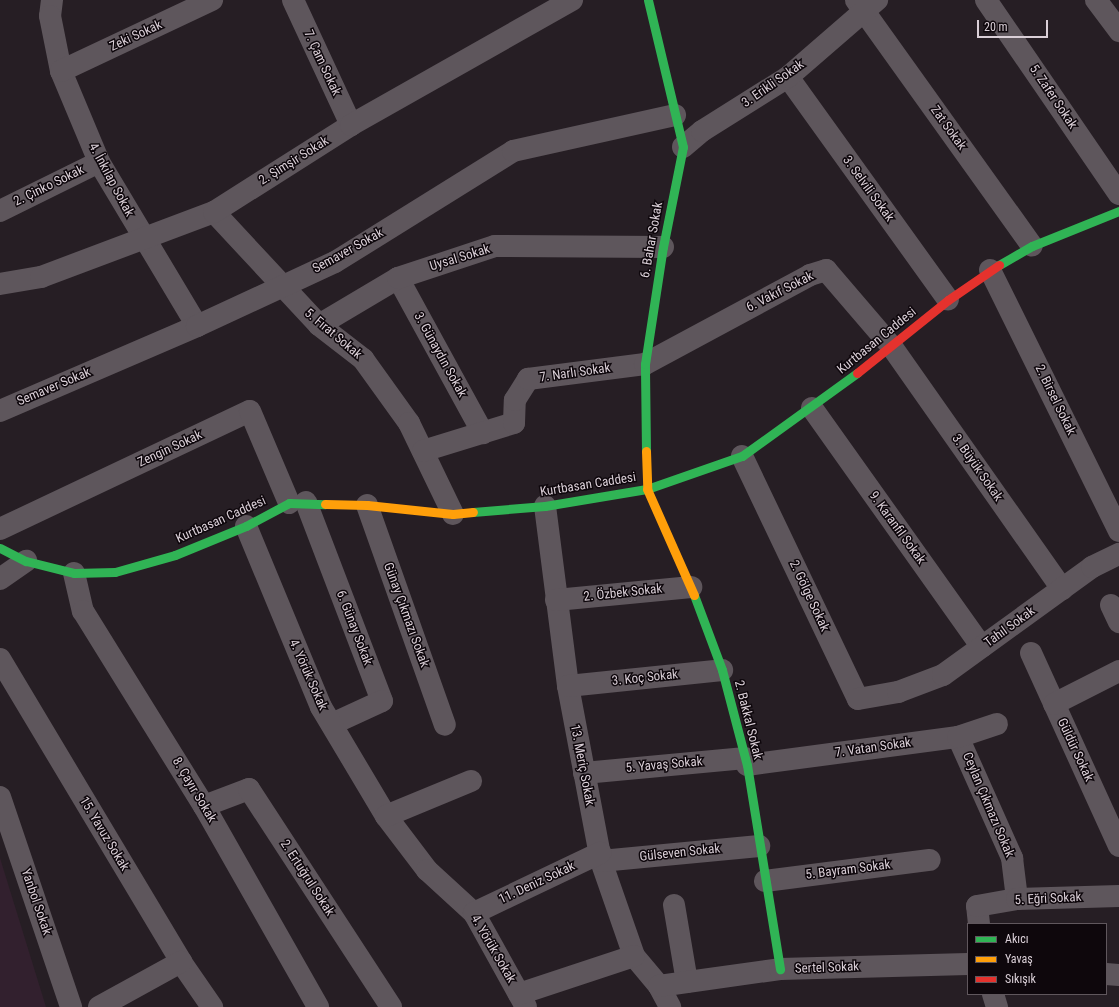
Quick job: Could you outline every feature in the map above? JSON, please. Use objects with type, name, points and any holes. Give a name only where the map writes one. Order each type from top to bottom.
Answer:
[{"type":"main road","name":"6. Bahar Sokak","points":[[647,489],[645,364],[663,247],[683,147],[648,0]]},
{"type":"main road","name":"Kurtbasan Caddesi","points":[[0,548],[26,561],[74,573],[115,572],[175,555],[246,526],[297,502],[367,505],[453,514],[545,506],[647,489],[742,456],[812,408],[892,347],[948,300],[990,270],[1032,246],[1119,211]]},
{"type":"main road","name":"2. Bakkal Sokak","points":[[647,489],[691,587],[722,670],[746,762],[780,969]]},
{"type":"street","name":"4. İnkılap Sokak","points":[[52,0],[50,16],[61,71],[99,162],[144,240],[197,326]]},
{"type":"street","name":"Zeki Sokak","points":[[61,71],[212,0]]},
{"type":"street","name":"7. Çam Sokak","points":[[293,0],[351,125]]},
{"type":"street","name":"2. Şimşir Sokak","points":[[0,284],[41,277],[144,240],[214,212],[351,125],[572,0]]},
{"type":"street","name":"5. Zafer Sokak","points":[[986,0],[1119,194]]},
{"type":"street","points":[[1096,0],[1119,31]]},
{"type":"street","name":"3. Erikli Sokak","points":[[683,147],[702,131],[788,77],[866,4]]},
{"type":"street","name":"Zat Sokak","points":[[866,4],[1032,246]]},
{"type":"street","name":"3. Selvili Sokak","points":[[788,77],[948,300]]},
{"type":"street","name":"Semaver Sokak","points":[[0,411],[197,326],[280,285],[335,262],[513,151],[675,115]]},
{"type":"street","name":"2. Çinko Sokak","points":[[0,211],[99,162]]},
{"type":"street","name":"5. Fırat Sokak","points":[[214,212],[280,285],[319,325],[364,359],[409,423],[453,514]]},
{"type":"street","name":"Uysal Sokak","points":[[319,325],[398,278],[495,246],[663,247]]},
{"type":"street","name":"6. Vakıf Sokak","points":[[645,364],[810,275],[826,270],[892,347]]},
{"type":"street","name":"2. Birsel Sokak","points":[[990,270],[1119,531]]},
{"type":"street","name":"3. Günaydın Sokak","points":[[398,278],[483,433]]},
{"type":"street","name":"3. Büyük Sokak","points":[[892,347],[1062,589]]},
{"type":"street","name":"7. Narlı Sokak","points":[[423,451],[514,423],[515,400],[528,379],[645,364]]},
{"type":"street","name":"9. Karanfil Sokak","points":[[812,408],[982,647]]},
{"type":"street","name":"Zengin Sokak","points":[[0,529],[250,411],[297,502]]},
{"type":"street","name":"2. Gölge Sokak","points":[[742,456],[858,700],[898,692]]},
{"type":"street","name":"6. Günay Sokak","points":[[297,502],[382,701],[332,724]]},
{"type":"street","name":"Günay Çıkmazı Sokak","points":[[367,505],[445,725]]},
{"type":"street","name":"13. Meriç Sokak","points":[[545,506],[568,686],[600,857],[634,956],[659,986],[670,1007]]},
{"type":"street","name":"4. Yörük Sokak","points":[[246,526],[321,707],[386,816],[427,870],[474,913],[522,1000],[634,956]]},
{"type":"street","name":"Tahıl Sokak","points":[[898,692],[943,676],[1092,567],[1119,554]]},
{"type":"street","points":[[0,579],[26,561]]},
{"type":"street","name":"8. Çayır Sokak","points":[[74,573],[83,612],[204,806],[318,1007]]},
{"type":"street","name":"2. Özbek Sokak","points":[[556,600],[691,587]]},
{"type":"street","name":"Güldür Sokak","points":[[1031,653],[1119,846]]},
{"type":"street","name":"15. Yavuz Sokak","points":[[0,659],[181,962],[212,1007]]},
{"type":"street","name":"3. Koç Sokak","points":[[568,686],[722,670]]},
{"type":"street","points":[[1054,704],[1119,671]]},
{"type":"street","name":"7. Vatan Sokak","points":[[746,762],[958,737],[997,724]]},
{"type":"street","name":"Ceylan Çıkmazı Sokak","points":[[958,737],[1012,858],[1017,899]]},
{"type":"street","name":"5. Yavaş Sokak","points":[[584,773],[746,762]]},
{"type":"street","points":[[386,816],[471,781]]},
{"type":"street","name":"2. Ertuğrul Sokak","points":[[204,806],[249,789],[391,1007]]},
{"type":"street","name":"Yanbol Sokak","points":[[0,797],[71,1007]]},
{"type":"street","name":"Gülseven Sokak","points":[[600,857],[759,846]]},
{"type":"street","name":"11. Deniz Sokak","points":[[474,913],[600,857]]},
{"type":"street","name":"5. Bayram Sokak","points":[[765,881],[930,860]]},
{"type":"street","name":"5. Eğri Sokak","points":[[978,915],[1017,899],[1119,896]]},
{"type":"street","points":[[674,905],[687,982]]},
{"type":"street","points":[[99,1007],[181,962]]},
{"type":"street","name":"Sertel Sokak","points":[[659,986],[780,969],[967,964]]},
{"type":"street","points":[[1107,974],[1119,975]]},
{"type":"street","points":[[993,995],[997,1007]]},
{"type":"shaded area","points":[[0,858],[46,1007],[0,1007]]},
{"type":"traffic: fast","points":[[646,451],[645,364],[663,247],[683,147],[648,0]]},
{"type":"traffic: fast","points":[[999,265],[1032,246],[1119,211]]},
{"type":"traffic: fast","points":[[473,512],[545,506],[647,489],[742,456],[857,373]]},
{"type":"traffic: fast","points":[[0,548],[26,561],[74,573],[115,572],[175,555],[246,526],[289,503],[325,504]]},
{"type":"traffic: fast","points":[[694,595],[722,670],[747,765],[780,969]]},
{"type":"traffic: slow","points":[[646,451],[647,489],[694,595]]},
{"type":"traffic: slow","points":[[325,504],[367,505],[453,514],[473,512]]},
{"type":"traffic: jam","points":[[857,373],[948,300],[999,265]]}]
